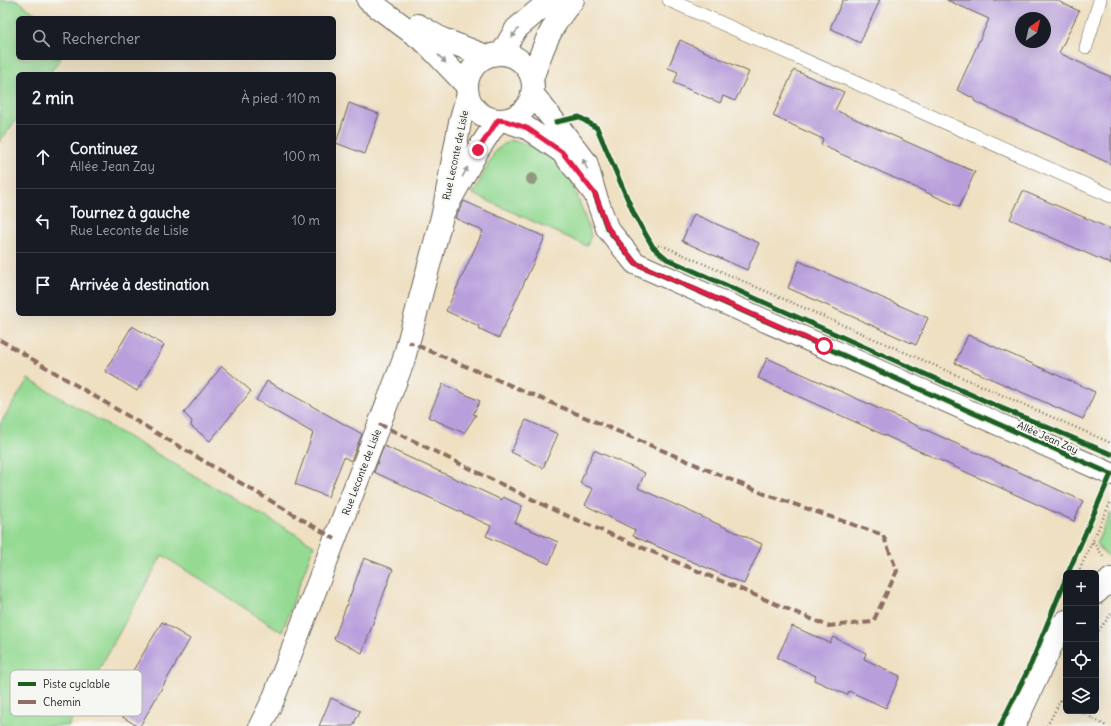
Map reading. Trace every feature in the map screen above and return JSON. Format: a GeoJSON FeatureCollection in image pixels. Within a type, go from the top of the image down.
{"type":"FeatureCollection","features":[{"type":"Feature","properties":{"kind":"street"},"geometry":{"type":"LineString","coordinates":[[369,0],[442,38],[494,54],[518,58],[529,70],[532,86],[531,101],[521,114],[502,120],[490,119],[476,111],[467,91],[426,43],[369,0]]}},
{"type":"Feature","properties":{"kind":"street"},"geometry":{"type":"LineString","coordinates":[[467,91],[466,80],[473,66],[494,54],[516,29],[531,6],[553,0]]}},
{"type":"Feature","properties":{"kind":"street"},"geometry":{"type":"LineString","coordinates":[[532,86],[550,32],[558,18],[573,0]]}},
{"type":"Feature","properties":{"kind":"street"},"geometry":{"type":"LineString","coordinates":[[531,6],[550,32]]}},
{"type":"Feature","properties":{"kind":"street","name":"Allée Jean Zay"},"geometry":{"type":"LineString","coordinates":[[532,86],[586,162],[595,194],[608,228],[635,263],[1111,474]]}},
{"type":"Feature","properties":{"kind":"street","name":"Rue Leconte de Lisle"},"geometry":{"type":"LineString","coordinates":[[260,726],[273,700],[403,362],[443,212],[467,91]]}},
{"type":"Feature","properties":{"kind":"street","name":"Rue Leconte de Lisle"},"geometry":{"type":"LineString","coordinates":[[443,212],[478,150],[502,120]]}},
{"type":"Feature","properties":{"kind":"street","name":"Allée Jean Zay"},"geometry":{"type":"LineString","coordinates":[[502,120],[527,128],[562,152],[595,194]]}},
{"type":"Feature","properties":{"kind":"street"},"geometry":{"type":"LineString","coordinates":[[1099,588],[1109,570]]}},
{"type":"Feature","properties":{"kind":"street"},"geometry":{"type":"LineString","coordinates":[[1014,726],[1060,627],[1063,624]]}},
{"type":"Feature","properties":{"kind":"lane"},"geometry":{"type":"LineString","coordinates":[[669,0],[1111,196]]}},
{"type":"Feature","properties":{"kind":"lane"},"geometry":{"type":"LineString","coordinates":[[1086,47],[1100,0]]}},
{"type":"Feature","properties":{"kind":"path"},"geometry":{"type":"LineString","coordinates":[[653,247],[661,244],[1111,443]]}},
{"type":"Feature","properties":{"kind":"path"},"geometry":{"type":"LineString","coordinates":[[653,247],[658,251]]}},
{"type":"Feature","properties":{"kind":"path"},"geometry":{"type":"LineString","coordinates":[[1079,570],[1111,501]]}},
{"type":"Feature","properties":{"kind":"path"},"geometry":{"type":"LineString","coordinates":[[1092,542],[1109,570]]}},
{"type":"Feature","properties":{"kind":"path"},"geometry":{"type":"LineString","coordinates":[[1099,630],[1111,614]]}},
{"type":"Feature","properties":{"kind":"path"},"geometry":{"type":"LineString","coordinates":[[1047,726],[1063,696]]}},
{"type":"Feature","properties":{"kind":"path"},"geometry":{"type":"LineString","coordinates":[[1085,714],[1106,726]]}},
{"type":"Feature","properties":{"kind":"green space"},"geometry":{"type":"Polygon","coordinates":[[[0,0],[17,0],[38,16],[16,16],[16,60],[60,60],[50,72],[16,72],[16,120],[0,142],[0,0]]]}},
{"type":"Feature","properties":{"kind":"green space"},"geometry":{"type":"Polygon","coordinates":[[[510,140],[535,147],[555,160],[572,181],[591,235],[587,246],[473,194],[495,151],[510,140]]]}},
{"type":"Feature","properties":{"kind":"green space"},"geometry":{"type":"Polygon","coordinates":[[[28,379],[314,545],[282,632],[162,555],[99,670],[10,670],[10,716],[73,716],[68,726],[0,726],[0,424],[28,379]]]}},
{"type":"Feature","properties":{"kind":"green space"},"geometry":{"type":"Polygon","coordinates":[[[1111,512],[1111,560],[1096,544],[1111,512]]]}},
{"type":"Feature","properties":{"kind":"building"},"geometry":{"type":"Polygon","coordinates":[[[843,0],[880,0],[860,43],[830,28],[843,0]]]}},
{"type":"Feature","properties":{"kind":"building"},"geometry":{"type":"Polygon","coordinates":[[[947,0],[1056,0],[1079,11],[1059,53],[1111,77],[1111,164],[974,101],[975,99],[957,90],[989,19],[947,0]]]}},
{"type":"Feature","properties":{"kind":"building"},"geometry":{"type":"Polygon","coordinates":[[[680,40],[749,72],[735,101],[723,96],[720,103],[674,83],[678,72],[668,68],[680,40]]]}},
{"type":"Feature","properties":{"kind":"building"},"geometry":{"type":"Polygon","coordinates":[[[794,70],[844,92],[835,110],[975,172],[959,207],[821,145],[823,139],[773,116],[794,70]]]}},
{"type":"Feature","properties":{"kind":"building"},"geometry":{"type":"Polygon","coordinates":[[[349,103],[379,114],[365,154],[336,143],[349,103]]]}},
{"type":"Feature","properties":{"kind":"building"},"geometry":{"type":"Polygon","coordinates":[[[1023,191],[1111,229],[1111,264],[1010,219],[1023,191]]]}},
{"type":"Feature","properties":{"kind":"building"},"geometry":{"type":"Polygon","coordinates":[[[464,201],[545,237],[499,338],[478,328],[479,326],[446,311],[483,231],[455,218],[464,201]]]}},
{"type":"Feature","properties":{"kind":"building"},"geometry":{"type":"Polygon","coordinates":[[[694,214],[759,243],[747,270],[682,241],[694,214]]]}},
{"type":"Feature","properties":{"kind":"building"},"geometry":{"type":"Polygon","coordinates":[[[799,261],[928,318],[916,345],[788,288],[799,261]]]}},
{"type":"Feature","properties":{"kind":"building"},"geometry":{"type":"Polygon","coordinates":[[[132,326],[164,345],[137,391],[105,371],[132,326]]]}},
{"type":"Feature","properties":{"kind":"building"},"geometry":{"type":"Polygon","coordinates":[[[968,335],[1095,392],[1083,419],[955,363],[968,335]]]}},
{"type":"Feature","properties":{"kind":"building"},"geometry":{"type":"Polygon","coordinates":[[[767,358],[1083,501],[1074,521],[758,378],[767,358]]]}},
{"type":"Feature","properties":{"kind":"building"},"geometry":{"type":"Polygon","coordinates":[[[222,366],[251,391],[210,441],[191,426],[192,421],[184,413],[222,366]]]}},
{"type":"Feature","properties":{"kind":"building"},"geometry":{"type":"Polygon","coordinates":[[[267,381],[362,434],[351,461],[344,457],[328,497],[295,484],[313,433],[256,400],[267,381]]]}},
{"type":"Feature","properties":{"kind":"building"},"geometry":{"type":"Polygon","coordinates":[[[443,384],[480,401],[473,414],[476,415],[464,433],[428,417],[443,384]]]}},
{"type":"Feature","properties":{"kind":"building"},"geometry":{"type":"Polygon","coordinates":[[[526,420],[558,434],[543,468],[511,452],[526,420]]]}},
{"type":"Feature","properties":{"kind":"building"},"geometry":{"type":"Polygon","coordinates":[[[384,446],[502,500],[503,497],[522,506],[515,523],[558,542],[549,564],[486,536],[491,526],[374,472],[384,446]]]}},
{"type":"Feature","properties":{"kind":"building"},"geometry":{"type":"Polygon","coordinates":[[[594,450],[645,473],[638,488],[762,544],[744,584],[633,536],[635,530],[585,505],[593,489],[580,483],[594,450]]]}},
{"type":"Feature","properties":{"kind":"building"},"geometry":{"type":"Polygon","coordinates":[[[364,558],[393,569],[362,653],[334,639],[364,558]]]}},
{"type":"Feature","properties":{"kind":"building"},"geometry":{"type":"Polygon","coordinates":[[[162,622],[190,639],[140,726],[137,726],[121,716],[142,716],[142,670],[133,670],[162,622]]]}},
{"type":"Feature","properties":{"kind":"building"},"geometry":{"type":"Polygon","coordinates":[[[792,626],[830,643],[833,637],[866,653],[864,659],[900,676],[886,708],[849,691],[847,695],[814,680],[816,676],[777,658],[792,626]]]}},
{"type":"Feature","properties":{"kind":"building"},"geometry":{"type":"Polygon","coordinates":[[[331,698],[360,711],[353,726],[319,726],[331,698]]]}},
{"type":"Feature","properties":{"kind":"marked path"},"geometry":{"type":"LineString","coordinates":[[0,340],[335,539]]}},
{"type":"Feature","properties":{"kind":"marked path"},"geometry":{"type":"LineString","coordinates":[[379,424],[558,512],[828,626],[873,622],[897,571],[883,535],[762,493],[409,342]]}},
{"type":"Feature","properties":{"kind":"cycle path"},"geometry":{"type":"LineString","coordinates":[[556,122],[579,117],[597,128],[634,214],[653,247],[667,259],[999,407],[1111,454]]}},
{"type":"Feature","properties":{"kind":"cycle path"},"geometry":{"type":"LineString","coordinates":[[595,194],[607,228],[635,263],[1111,474]]}},
{"type":"Feature","properties":{"kind":"cycle path"},"geometry":{"type":"LineString","coordinates":[[1069,570],[1111,474]]}},
{"type":"Feature","properties":{"kind":"cycle path"},"geometry":{"type":"LineString","coordinates":[[1000,726],[1031,664],[1063,585]]}},
{"type":"Feature","properties":{"kind":"route"},"geometry":{"type":"LineString","coordinates":[[478,150],[498,120],[527,128],[562,152],[595,194],[608,228],[635,263],[824,346]]}}]}
